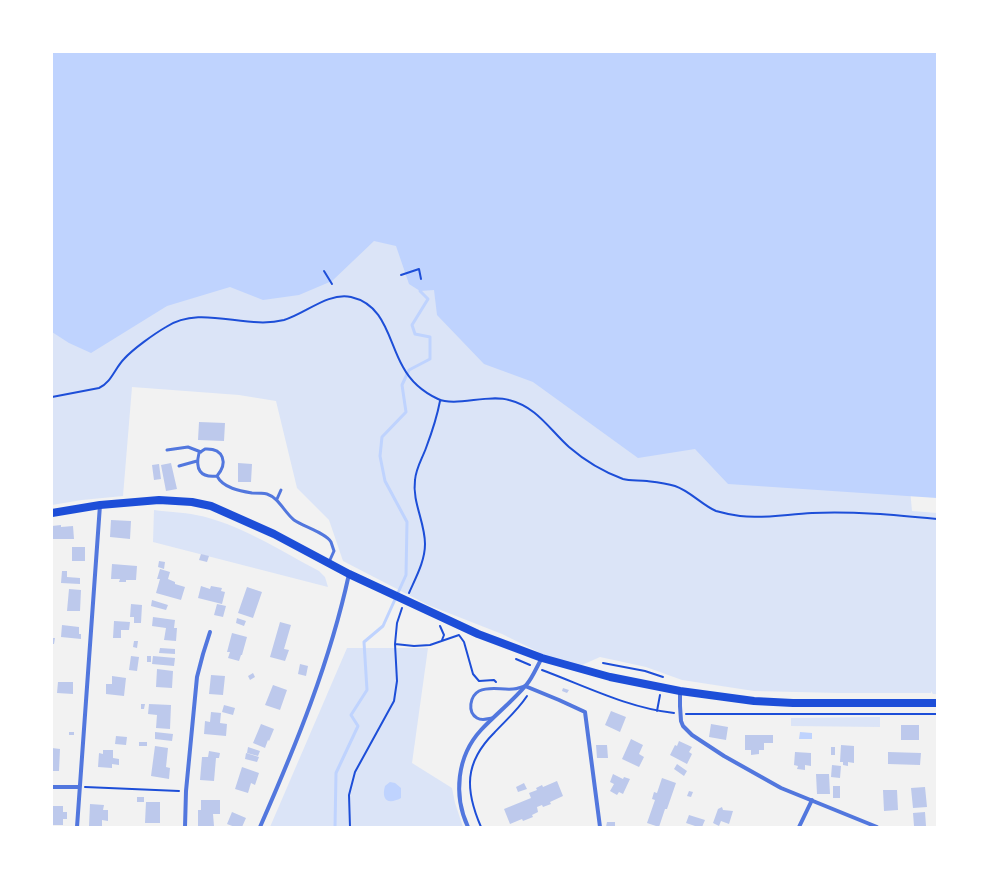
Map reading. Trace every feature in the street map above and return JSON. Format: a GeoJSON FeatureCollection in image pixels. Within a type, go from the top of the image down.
{"type":"FeatureCollection","features":[{"type":"Feature","properties":{"kind":"main road"},"geometry":{"type":"LineString","coordinates":[[52,513],[100,505],[159,500],[192,502],[211,506],[232,514],[274,534],[349,574],[478,634],[542,658],[610,677],[680,691],[754,701],[793,704],[937,703]]}},
{"type":"Feature","properties":{"kind":"street"},"geometry":{"type":"LineString","coordinates":[[77,827],[100,505]]}},
{"type":"Feature","properties":{"kind":"street"},"geometry":{"type":"LineString","coordinates":[[260,827],[283,776],[316,690],[333,640],[349,574]]}},
{"type":"Feature","properties":{"kind":"street"},"geometry":{"type":"LineString","coordinates":[[185,827],[186,791],[197,678],[210,632]]}},
{"type":"Feature","properties":{"kind":"street"},"geometry":{"type":"LineString","coordinates":[[468,827],[459,793],[459,776],[466,754],[480,730],[494,718],[525,686],[542,658]]}},
{"type":"Feature","properties":{"kind":"street"},"geometry":{"type":"LineString","coordinates":[[525,686],[585,712],[600,827]]}},
{"type":"Feature","properties":{"kind":"street"},"geometry":{"type":"LineString","coordinates":[[680,691],[681,721],[683,726],[692,735],[724,756],[781,788],[877,827]]}},
{"type":"Feature","properties":{"kind":"street"},"geometry":{"type":"LineString","coordinates":[[52,787],[79,787]]}},
{"type":"Feature","properties":{"kind":"street"},"geometry":{"type":"LineString","coordinates":[[799,827],[812,800]]}},
{"type":"Feature","properties":{"kind":"lane"},"geometry":{"type":"LineString","coordinates":[[167,450],[188,446],[201,452]]}},
{"type":"Feature","properties":{"kind":"lane"},"geometry":{"type":"LineString","coordinates":[[205,449],[212,449],[218,452],[222,457],[223,464],[221,471],[217,476],[208,477],[199,469],[197,461],[199,453],[201,452],[205,449]]}},
{"type":"Feature","properties":{"kind":"lane"},"geometry":{"type":"LineString","coordinates":[[179,466],[197,461]]}},
{"type":"Feature","properties":{"kind":"lane"},"geometry":{"type":"LineString","coordinates":[[217,476],[220,482],[231,488],[268,494],[277,499],[284,511],[294,520],[319,533],[330,541],[334,551],[328,563]]}},
{"type":"Feature","properties":{"kind":"lane"},"geometry":{"type":"LineString","coordinates":[[277,499],[281,490]]}},
{"type":"Feature","properties":{"kind":"lane"},"geometry":{"type":"LineString","coordinates":[[494,718],[483,720],[474,715],[471,710],[473,698],[476,692],[484,689],[512,689],[525,686]]}},
{"type":"Feature","properties":{"kind":"path"},"geometry":{"type":"LineString","coordinates":[[401,275],[419,269],[421,279]]}},
{"type":"Feature","properties":{"kind":"path"},"geometry":{"type":"LineString","coordinates":[[324,271],[332,284]]}},
{"type":"Feature","properties":{"kind":"path"},"geometry":{"type":"LineString","coordinates":[[52,396],[100,388],[105,385],[124,359],[167,326],[181,319],[194,316],[258,322],[283,320],[332,298],[348,296],[362,301],[376,310],[386,328],[402,366],[415,385],[440,401],[453,402],[484,398],[509,400],[530,409],[547,423],[568,446],[595,466],[624,479],[651,481],[676,487],[716,510],[741,516],[772,516],[814,513],[937,519]]}},
{"type":"Feature","properties":{"kind":"path"},"geometry":{"type":"LineString","coordinates":[[408,594],[422,562],[425,543],[415,495],[415,479],[418,465],[426,449],[440,401]]}},
{"type":"Feature","properties":{"kind":"path"},"geometry":{"type":"LineString","coordinates":[[350,827],[349,795],[356,772],[394,701],[398,682],[395,644],[397,623],[403,606]]}},
{"type":"Feature","properties":{"kind":"path"},"geometry":{"type":"LineString","coordinates":[[439,625],[444,634],[441,641]]}},
{"type":"Feature","properties":{"kind":"path"},"geometry":{"type":"LineString","coordinates":[[395,644],[414,646],[430,645],[459,635],[464,642],[473,674],[479,681],[494,680],[503,688]]}},
{"type":"Feature","properties":{"kind":"path"},"geometry":{"type":"LineString","coordinates":[[481,827],[470,795],[469,782],[473,764],[481,747],[519,708],[531,689]]}},
{"type":"Feature","properties":{"kind":"path"},"geometry":{"type":"LineString","coordinates":[[79,787],[186,791]]}},
{"type":"Feature","properties":{"kind":"shaded area"},"geometry":{"type":"Polygon","coordinates":[[[52,52],[937,52],[910,489],[912,511],[937,513],[937,694],[933,694],[931,691],[931,693],[838,693],[754,691],[682,680],[646,667],[600,657],[573,669],[502,634],[428,605],[343,561],[329,520],[297,488],[276,401],[239,395],[132,387],[123,496],[52,505],[52,52]]]}},
{"type":"Feature","properties":{"kind":"shaded area"},"geometry":{"type":"Polygon","coordinates":[[[154,510],[196,515],[227,524],[243,531],[319,571],[325,577],[328,587],[153,542],[154,510]]]}},
{"type":"Feature","properties":{"kind":"shaded area"},"geometry":{"type":"Polygon","coordinates":[[[347,648],[428,648],[412,763],[452,788],[463,827],[270,827],[347,648]]]}},
{"type":"Feature","properties":{"kind":"shaded area"},"geometry":{"type":"Polygon","coordinates":[[[880,717],[880,727],[791,726],[791,718],[880,717]]]}},
{"type":"Feature","properties":{"kind":"water"},"geometry":{"type":"Polygon","coordinates":[[[52,52],[937,52],[937,498],[728,484],[695,449],[638,458],[533,382],[484,364],[437,315],[434,290],[420,291],[409,284],[396,246],[374,241],[332,281],[299,295],[263,300],[230,287],[167,306],[91,353],[69,343],[52,332],[52,52]]]}},
{"type":"Feature","properties":{"kind":"water"},"geometry":{"type":"Polygon","coordinates":[[[800,732],[812,733],[812,739],[799,739],[800,732]]]}},
{"type":"Feature","properties":{"kind":"water"},"geometry":{"type":"Polygon","coordinates":[[[390,782],[395,783],[401,788],[401,798],[389,801],[385,798],[385,786],[390,782]]]}},
{"type":"Feature","properties":{"kind":"building"},"geometry":{"type":"Polygon","coordinates":[[[199,422],[225,423],[224,441],[198,440],[199,422]]]}},
{"type":"Feature","properties":{"kind":"building"},"geometry":{"type":"Polygon","coordinates":[[[171,463],[177,489],[166,491],[161,465],[171,463]]]}},
{"type":"Feature","properties":{"kind":"building"},"geometry":{"type":"Polygon","coordinates":[[[238,463],[252,464],[251,482],[238,482],[238,463]]]}},
{"type":"Feature","properties":{"kind":"building"},"geometry":{"type":"Polygon","coordinates":[[[159,464],[161,479],[154,480],[152,465],[159,464]]]}},
{"type":"Feature","properties":{"kind":"building"},"geometry":{"type":"Polygon","coordinates":[[[111,520],[131,521],[130,539],[110,537],[111,520]]]}},
{"type":"Feature","properties":{"kind":"building"},"geometry":{"type":"Polygon","coordinates":[[[61,525],[61,527],[73,526],[74,539],[52,539],[52,526],[61,525]]]}},
{"type":"Feature","properties":{"kind":"building"},"geometry":{"type":"Polygon","coordinates":[[[72,547],[85,547],[85,561],[72,561],[72,547]]]}},
{"type":"Feature","properties":{"kind":"building"},"geometry":{"type":"Polygon","coordinates":[[[201,554],[209,556],[207,562],[199,560],[201,554]]]}},
{"type":"Feature","properties":{"kind":"building"},"geometry":{"type":"Polygon","coordinates":[[[159,561],[165,562],[164,569],[158,567],[159,561]]]}},
{"type":"Feature","properties":{"kind":"building"},"geometry":{"type":"Polygon","coordinates":[[[112,564],[137,566],[136,580],[119,582],[120,579],[111,579],[112,564]]]}},
{"type":"Feature","properties":{"kind":"building"},"geometry":{"type":"Polygon","coordinates":[[[160,569],[170,572],[168,579],[175,582],[175,584],[185,587],[181,600],[156,593],[160,579],[157,579],[160,569]]]}},
{"type":"Feature","properties":{"kind":"building"},"geometry":{"type":"Polygon","coordinates":[[[62,571],[67,571],[67,577],[80,578],[80,584],[61,583],[62,571]]]}},
{"type":"Feature","properties":{"kind":"building"},"geometry":{"type":"Polygon","coordinates":[[[201,586],[210,589],[211,586],[222,588],[221,591],[225,592],[222,604],[198,598],[201,586]]]}},
{"type":"Feature","properties":{"kind":"building"},"geometry":{"type":"Polygon","coordinates":[[[247,587],[262,592],[253,618],[238,613],[247,587]]]}},
{"type":"Feature","properties":{"kind":"building"},"geometry":{"type":"Polygon","coordinates":[[[69,589],[81,590],[80,611],[67,611],[69,589]]]}},
{"type":"Feature","properties":{"kind":"building"},"geometry":{"type":"Polygon","coordinates":[[[152,600],[168,605],[166,610],[151,606],[152,600]]]}},
{"type":"Feature","properties":{"kind":"building"},"geometry":{"type":"Polygon","coordinates":[[[131,604],[142,605],[141,623],[134,623],[134,617],[130,617],[131,604]]]}},
{"type":"Feature","properties":{"kind":"building"},"geometry":{"type":"Polygon","coordinates":[[[217,604],[226,606],[223,617],[214,615],[217,604]]]}},
{"type":"Feature","properties":{"kind":"building"},"geometry":{"type":"Polygon","coordinates":[[[153,617],[175,620],[174,628],[177,628],[176,641],[164,640],[166,628],[152,626],[153,617]]]}},
{"type":"Feature","properties":{"kind":"building"},"geometry":{"type":"Polygon","coordinates":[[[237,618],[246,621],[244,626],[236,623],[237,618]]]}},
{"type":"Feature","properties":{"kind":"building"},"geometry":{"type":"Polygon","coordinates":[[[114,621],[130,622],[129,630],[121,630],[121,638],[113,638],[114,621]]]}},
{"type":"Feature","properties":{"kind":"building"},"geometry":{"type":"Polygon","coordinates":[[[280,622],[291,625],[284,649],[289,650],[285,661],[270,657],[280,622]]]}},
{"type":"Feature","properties":{"kind":"building"},"geometry":{"type":"Polygon","coordinates":[[[62,625],[79,627],[81,639],[61,637],[62,625]]]}},
{"type":"Feature","properties":{"kind":"building"},"geometry":{"type":"Polygon","coordinates":[[[232,633],[247,637],[239,661],[228,658],[230,652],[227,652],[232,633]]]}},
{"type":"Feature","properties":{"kind":"building"},"geometry":{"type":"Polygon","coordinates":[[[52,638],[55,638],[54,644],[52,644],[52,638]]]}},
{"type":"Feature","properties":{"kind":"building"},"geometry":{"type":"Polygon","coordinates":[[[134,641],[138,641],[137,648],[133,647],[134,641]]]}},
{"type":"Feature","properties":{"kind":"building"},"geometry":{"type":"Polygon","coordinates":[[[160,648],[175,649],[175,654],[159,653],[160,648]]]}},
{"type":"Feature","properties":{"kind":"building"},"geometry":{"type":"Polygon","coordinates":[[[131,656],[139,657],[137,671],[129,670],[131,656]]]}},
{"type":"Feature","properties":{"kind":"building"},"geometry":{"type":"Polygon","coordinates":[[[147,656],[151,656],[151,662],[147,662],[147,656]]]}},
{"type":"Feature","properties":{"kind":"building"},"geometry":{"type":"Polygon","coordinates":[[[153,656],[175,658],[174,666],[152,664],[153,656]]]}},
{"type":"Feature","properties":{"kind":"building"},"geometry":{"type":"Polygon","coordinates":[[[300,664],[308,666],[306,676],[298,674],[300,664]]]}},
{"type":"Feature","properties":{"kind":"building"},"geometry":{"type":"Polygon","coordinates":[[[157,669],[173,671],[172,688],[156,687],[157,669]]]}},
{"type":"Feature","properties":{"kind":"building"},"geometry":{"type":"Polygon","coordinates":[[[253,673],[255,677],[250,680],[248,676],[253,673]]]}},
{"type":"Feature","properties":{"kind":"building"},"geometry":{"type":"Polygon","coordinates":[[[211,675],[225,676],[223,695],[209,694],[211,675]]]}},
{"type":"Feature","properties":{"kind":"building"},"geometry":{"type":"Polygon","coordinates":[[[112,676],[126,678],[124,696],[106,694],[106,684],[112,684],[112,676]]]}},
{"type":"Feature","properties":{"kind":"building"},"geometry":{"type":"Polygon","coordinates":[[[58,682],[73,682],[73,694],[57,693],[58,682]]]}},
{"type":"Feature","properties":{"kind":"building"},"geometry":{"type":"Polygon","coordinates":[[[273,685],[287,690],[280,710],[265,705],[273,685]]]}},
{"type":"Feature","properties":{"kind":"building"},"geometry":{"type":"Polygon","coordinates":[[[563,688],[569,690],[567,693],[562,691],[563,688]]]}},
{"type":"Feature","properties":{"kind":"building"},"geometry":{"type":"Polygon","coordinates":[[[141,704],[145,704],[144,709],[141,709],[141,704]]]}},
{"type":"Feature","properties":{"kind":"building"},"geometry":{"type":"Polygon","coordinates":[[[149,704],[171,705],[170,729],[156,728],[157,715],[148,714],[149,704]]]}},
{"type":"Feature","properties":{"kind":"building"},"geometry":{"type":"Polygon","coordinates":[[[224,705],[235,708],[233,715],[222,712],[224,705]]]}},
{"type":"Feature","properties":{"kind":"building"},"geometry":{"type":"Polygon","coordinates":[[[611,711],[626,717],[620,732],[605,725],[611,711]]]}},
{"type":"Feature","properties":{"kind":"building"},"geometry":{"type":"Polygon","coordinates":[[[211,712],[221,713],[220,723],[227,724],[226,736],[204,734],[205,721],[210,722],[211,712]]]}},
{"type":"Feature","properties":{"kind":"building"},"geometry":{"type":"Polygon","coordinates":[[[261,724],[274,729],[265,748],[253,743],[261,724]]]}},
{"type":"Feature","properties":{"kind":"building"},"geometry":{"type":"Polygon","coordinates":[[[711,724],[728,727],[726,740],[709,737],[711,724]]]}},
{"type":"Feature","properties":{"kind":"building"},"geometry":{"type":"Polygon","coordinates":[[[901,725],[919,725],[919,740],[901,740],[901,725]]]}},
{"type":"Feature","properties":{"kind":"building"},"geometry":{"type":"Polygon","coordinates":[[[69,732],[74,732],[74,735],[69,735],[69,732]]]}},
{"type":"Feature","properties":{"kind":"building"},"geometry":{"type":"Polygon","coordinates":[[[155,732],[173,734],[172,741],[155,739],[155,732]]]}},
{"type":"Feature","properties":{"kind":"building"},"geometry":{"type":"Polygon","coordinates":[[[745,735],[773,735],[773,743],[764,743],[764,750],[759,750],[759,754],[751,755],[751,750],[745,750],[745,735]]]}},
{"type":"Feature","properties":{"kind":"building"},"geometry":{"type":"Polygon","coordinates":[[[116,736],[127,737],[126,745],[115,744],[116,736]]]}},
{"type":"Feature","properties":{"kind":"building"},"geometry":{"type":"Polygon","coordinates":[[[631,739],[643,745],[639,754],[644,757],[639,767],[622,759],[631,739]]]}},
{"type":"Feature","properties":{"kind":"building"},"geometry":{"type":"Polygon","coordinates":[[[679,741],[692,747],[689,752],[692,754],[687,764],[670,755],[675,745],[677,746],[679,741]]]}},
{"type":"Feature","properties":{"kind":"building"},"geometry":{"type":"Polygon","coordinates":[[[139,742],[147,742],[147,746],[139,746],[139,742]]]}},
{"type":"Feature","properties":{"kind":"building"},"geometry":{"type":"Polygon","coordinates":[[[596,745],[607,745],[608,758],[597,758],[596,745]]]}},
{"type":"Feature","properties":{"kind":"building"},"geometry":{"type":"Polygon","coordinates":[[[841,745],[854,746],[854,763],[848,762],[848,766],[843,765],[843,762],[840,762],[841,745]]]}},
{"type":"Feature","properties":{"kind":"building"},"geometry":{"type":"Polygon","coordinates":[[[155,746],[168,748],[166,767],[170,768],[169,779],[151,776],[155,746]]]}},
{"type":"Feature","properties":{"kind":"building"},"geometry":{"type":"Polygon","coordinates":[[[248,747],[260,751],[258,756],[247,753],[248,747]]]}},
{"type":"Feature","properties":{"kind":"building"},"geometry":{"type":"Polygon","coordinates":[[[831,747],[835,747],[835,755],[831,755],[831,747]]]}},
{"type":"Feature","properties":{"kind":"building"},"geometry":{"type":"Polygon","coordinates":[[[52,748],[60,749],[59,771],[52,771],[52,748]]]}},
{"type":"Feature","properties":{"kind":"building"},"geometry":{"type":"Polygon","coordinates":[[[103,750],[113,750],[113,758],[119,759],[119,765],[112,764],[112,768],[98,767],[99,753],[103,754],[103,750]]]}},
{"type":"Feature","properties":{"kind":"building"},"geometry":{"type":"Polygon","coordinates":[[[209,751],[220,753],[219,758],[216,758],[214,781],[200,780],[202,757],[208,757],[209,751]]]}},
{"type":"Feature","properties":{"kind":"building"},"geometry":{"type":"Polygon","coordinates":[[[795,752],[811,753],[811,766],[805,765],[805,770],[797,769],[798,766],[794,765],[795,752]]]}},
{"type":"Feature","properties":{"kind":"building"},"geometry":{"type":"Polygon","coordinates":[[[888,752],[921,753],[920,765],[888,764],[888,752]]]}},
{"type":"Feature","properties":{"kind":"building"},"geometry":{"type":"Polygon","coordinates":[[[246,753],[259,757],[257,762],[245,759],[246,753]]]}},
{"type":"Feature","properties":{"kind":"building"},"geometry":{"type":"Polygon","coordinates":[[[677,764],[687,771],[684,776],[674,769],[677,764]]]}},
{"type":"Feature","properties":{"kind":"building"},"geometry":{"type":"Polygon","coordinates":[[[832,765],[841,766],[840,778],[831,777],[832,765]]]}},
{"type":"Feature","properties":{"kind":"building"},"geometry":{"type":"Polygon","coordinates":[[[242,767],[259,773],[255,785],[251,783],[248,793],[235,789],[242,767]]]}},
{"type":"Feature","properties":{"kind":"building"},"geometry":{"type":"Polygon","coordinates":[[[613,774],[623,779],[624,777],[630,779],[623,794],[619,792],[617,795],[610,791],[614,784],[610,782],[613,774]]]}},
{"type":"Feature","properties":{"kind":"building"},"geometry":{"type":"Polygon","coordinates":[[[816,774],[829,774],[830,794],[817,794],[816,774]]]}},
{"type":"Feature","properties":{"kind":"building"},"geometry":{"type":"Polygon","coordinates":[[[662,778],[676,783],[659,827],[647,823],[655,800],[652,799],[654,792],[657,793],[662,778]]]}},
{"type":"Feature","properties":{"kind":"building"},"geometry":{"type":"Polygon","coordinates":[[[557,781],[563,796],[550,802],[551,804],[543,807],[542,805],[537,807],[538,812],[532,815],[533,817],[523,821],[522,819],[510,824],[504,809],[531,798],[529,793],[537,790],[536,788],[542,785],[543,787],[557,781]]]}},
{"type":"Feature","properties":{"kind":"building"},"geometry":{"type":"Polygon","coordinates":[[[524,783],[527,789],[518,792],[516,787],[524,783]]]}},
{"type":"Feature","properties":{"kind":"building"},"geometry":{"type":"Polygon","coordinates":[[[833,786],[840,786],[840,798],[833,798],[833,786]]]}},
{"type":"Feature","properties":{"kind":"building"},"geometry":{"type":"Polygon","coordinates":[[[925,787],[927,807],[913,808],[911,788],[925,787]]]}},
{"type":"Feature","properties":{"kind":"building"},"geometry":{"type":"Polygon","coordinates":[[[883,790],[897,790],[898,810],[884,811],[883,790]]]}},
{"type":"Feature","properties":{"kind":"building"},"geometry":{"type":"Polygon","coordinates":[[[689,791],[693,792],[691,797],[687,796],[689,791]]]}},
{"type":"Feature","properties":{"kind":"building"},"geometry":{"type":"Polygon","coordinates":[[[137,797],[144,797],[144,802],[137,802],[137,797]]]}},
{"type":"Feature","properties":{"kind":"building"},"geometry":{"type":"Polygon","coordinates":[[[201,800],[220,800],[220,814],[213,814],[214,826],[198,826],[198,810],[201,810],[201,800]]]}},
{"type":"Feature","properties":{"kind":"building"},"geometry":{"type":"Polygon","coordinates":[[[146,802],[160,802],[160,823],[145,823],[146,802]]]}},
{"type":"Feature","properties":{"kind":"building"},"geometry":{"type":"Polygon","coordinates":[[[90,804],[104,805],[103,810],[108,810],[108,821],[102,820],[102,826],[89,826],[90,804]]]}},
{"type":"Feature","properties":{"kind":"building"},"geometry":{"type":"Polygon","coordinates":[[[52,806],[63,806],[63,812],[67,812],[67,819],[63,819],[63,825],[52,825],[52,806]]]}},
{"type":"Feature","properties":{"kind":"building"},"geometry":{"type":"Polygon","coordinates":[[[722,807],[723,810],[733,811],[729,824],[721,821],[719,826],[713,823],[718,809],[722,807]]]}},
{"type":"Feature","properties":{"kind":"building"},"geometry":{"type":"Polygon","coordinates":[[[232,812],[246,818],[242,827],[235,827],[227,824],[232,812]]]}},
{"type":"Feature","properties":{"kind":"building"},"geometry":{"type":"Polygon","coordinates":[[[925,812],[926,826],[914,826],[913,813],[925,812]]]}},
{"type":"Feature","properties":{"kind":"building"},"geometry":{"type":"Polygon","coordinates":[[[689,815],[705,820],[702,827],[686,823],[689,815]]]}},
{"type":"Feature","properties":{"kind":"building"},"geometry":{"type":"Polygon","coordinates":[[[607,822],[615,822],[615,827],[606,827],[607,822]]]}},
{"type":"Feature","properties":{"kind":"waterway"},"geometry":{"type":"LineString","coordinates":[[335,827],[336,773],[358,726],[351,715],[367,690],[364,642],[383,626],[406,575],[407,522],[385,481],[380,456],[382,437],[406,412],[402,385],[409,370],[430,359],[430,337],[415,334],[412,325],[428,299],[420,291]]}}]}
